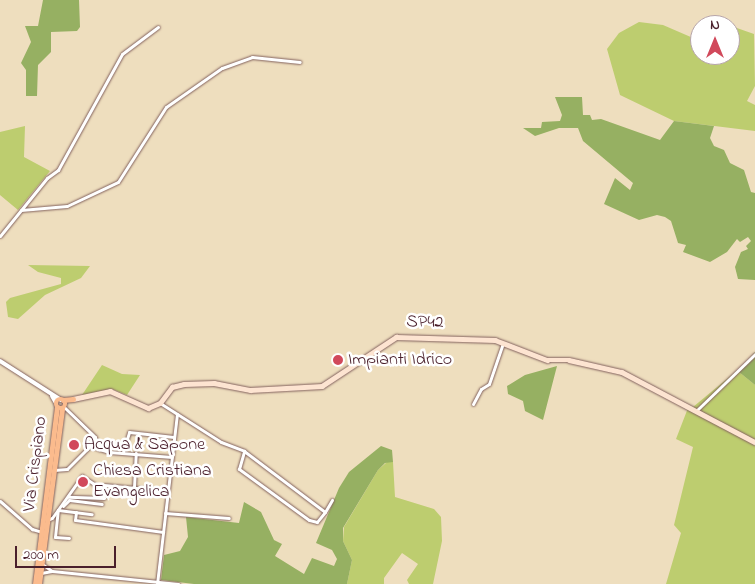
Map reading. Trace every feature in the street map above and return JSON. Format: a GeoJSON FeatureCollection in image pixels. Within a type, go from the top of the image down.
{"type":"FeatureCollection","features":[{"type":"Feature","properties":{"kind":"main road","name":"SP42"},"geometry":{"type":"LineString","coordinates":[[160,403],[172,387],[184,384],[214,383],[250,390],[322,386],[348,371],[387,340],[403,335],[504,341],[542,358],[569,360],[622,372],[755,442]]}},
{"type":"Feature","properties":{"kind":"main road"},"geometry":{"type":"LineString","coordinates":[[61,404],[110,391],[141,406],[153,407],[160,403]]}},
{"type":"Feature","properties":{"kind":"main road","name":"Via Crispiano"},"geometry":{"type":"LineString","coordinates":[[37,584],[41,573],[61,404]]}},
{"type":"Feature","properties":{"kind":"main road","name":"Via Crispiano"},"geometry":{"type":"LineString","coordinates":[[37,584],[42,532],[61,404]]}},
{"type":"Feature","properties":{"kind":"street"},"geometry":{"type":"LineString","coordinates":[[0,236],[58,170],[122,54],[158,27]]}},
{"type":"Feature","properties":{"kind":"street"},"geometry":{"type":"LineString","coordinates":[[21,210],[67,206],[118,182],[166,107],[222,68],[252,57],[300,62]]}},
{"type":"Feature","properties":{"kind":"street"},"geometry":{"type":"LineString","coordinates":[[473,404],[481,389],[489,384],[504,341]]}},
{"type":"Feature","properties":{"kind":"street"},"geometry":{"type":"LineString","coordinates":[[695,411],[755,354]]}},
{"type":"Feature","properties":{"kind":"street"},"geometry":{"type":"LineString","coordinates":[[0,361],[51,394],[94,437],[100,449]]}},
{"type":"Feature","properties":{"kind":"street"},"geometry":{"type":"LineString","coordinates":[[160,403],[221,442],[244,452],[325,512]]}},
{"type":"Feature","properties":{"kind":"street"},"geometry":{"type":"LineString","coordinates":[[157,583],[177,414]]}},
{"type":"Feature","properties":{"kind":"street"},"geometry":{"type":"LineString","coordinates":[[123,452],[129,432],[174,437]]}},
{"type":"Feature","properties":{"kind":"street","name":"Via Crispiano"},"geometry":{"type":"LineString","coordinates":[[53,470],[67,469],[90,446],[94,437]]}},
{"type":"Feature","properties":{"kind":"street"},"geometry":{"type":"LineString","coordinates":[[90,446],[100,449],[172,457]]}},
{"type":"Feature","properties":{"kind":"street"},"geometry":{"type":"LineString","coordinates":[[244,452],[240,469],[309,520],[318,522],[332,500]]}},
{"type":"Feature","properties":{"kind":"street"},"geometry":{"type":"LineString","coordinates":[[134,487],[136,453]]}},
{"type":"Feature","properties":{"kind":"street","name":"Via Crispiano"},"geometry":{"type":"LineString","coordinates":[[58,510],[82,476],[102,492],[104,498],[99,500],[68,497]]}},
{"type":"Feature","properties":{"kind":"street"},"geometry":{"type":"LineString","coordinates":[[104,484],[168,491]]}},
{"type":"Feature","properties":{"kind":"street","name":"Via Crispiano"},"geometry":{"type":"LineString","coordinates":[[47,520],[69,500],[102,504]]}},
{"type":"Feature","properties":{"kind":"street"},"geometry":{"type":"LineString","coordinates":[[0,501],[32,529],[42,532]]}},
{"type":"Feature","properties":{"kind":"street"},"geometry":{"type":"LineString","coordinates":[[69,538],[55,537],[58,510],[92,514]]}},
{"type":"Feature","properties":{"kind":"street"},"geometry":{"type":"LineString","coordinates":[[76,512],[75,520],[163,532]]}},
{"type":"Feature","properties":{"kind":"street"},"geometry":{"type":"LineString","coordinates":[[165,513],[229,518]]}},
{"type":"Feature","properties":{"kind":"street"},"geometry":{"type":"LineString","coordinates":[[42,564],[52,571]]}},
{"type":"Feature","properties":{"kind":"street"},"geometry":{"type":"LineString","coordinates":[[41,573],[52,571],[178,584]]}},
{"type":"Feature","properties":{"kind":"green space"},"geometry":{"type":"Polygon","coordinates":[[[43,0],[79,0],[80,27],[77,31],[51,32],[51,52],[38,65],[37,96],[26,96],[26,70],[21,63],[31,42],[25,26],[38,26],[43,0]]]}},
{"type":"Feature","properties":{"kind":"green space"},"geometry":{"type":"Polygon","coordinates":[[[639,22],[663,25],[690,37],[690,65],[740,65],[740,29],[754,34],[755,86],[747,101],[755,105],[755,131],[674,121],[620,95],[607,49],[619,33],[639,22]]]}},
{"type":"Feature","properties":{"kind":"green space"},"geometry":{"type":"Polygon","coordinates":[[[555,97],[582,97],[583,115],[590,115],[592,120],[601,119],[660,140],[674,121],[714,126],[710,138],[714,146],[724,150],[730,163],[744,170],[751,192],[755,193],[755,280],[738,279],[735,267],[741,252],[748,249],[746,246],[751,241],[748,237],[740,242],[737,239],[727,252],[710,262],[683,252],[686,245],[678,243],[671,221],[665,217],[657,215],[639,220],[604,204],[615,178],[630,190],[633,183],[583,141],[578,128],[559,128],[535,136],[523,128],[541,128],[542,122],[560,121],[562,115],[555,97]]]}},
{"type":"Feature","properties":{"kind":"green space"},"geometry":{"type":"Polygon","coordinates":[[[25,126],[24,157],[50,171],[18,210],[0,195],[0,132],[25,126]]]}},
{"type":"Feature","properties":{"kind":"green space"},"geometry":{"type":"Polygon","coordinates":[[[28,265],[90,266],[81,278],[45,295],[18,319],[8,317],[6,302],[10,298],[61,284],[61,278],[38,272],[28,265]]]}},
{"type":"Feature","properties":{"kind":"green space"},"geometry":{"type":"Polygon","coordinates":[[[755,352],[755,385],[739,372],[755,352]]]}},
{"type":"Feature","properties":{"kind":"green space"},"geometry":{"type":"Polygon","coordinates":[[[102,365],[122,374],[140,375],[127,395],[112,389],[82,395],[102,365]]]}},
{"type":"Feature","properties":{"kind":"green space"},"geometry":{"type":"Polygon","coordinates":[[[557,366],[543,420],[525,411],[523,401],[508,394],[507,386],[525,375],[557,366]]]}},
{"type":"Feature","properties":{"kind":"green space"},"geometry":{"type":"Polygon","coordinates":[[[740,368],[739,372],[755,385],[755,441],[693,407],[740,368]]]}},
{"type":"Feature","properties":{"kind":"green space"},"geometry":{"type":"Polygon","coordinates":[[[688,408],[755,444],[755,584],[666,584],[681,533],[674,525],[693,447],[676,439],[688,408]]]}},
{"type":"Feature","properties":{"kind":"green space"},"geometry":{"type":"Polygon","coordinates":[[[381,446],[392,450],[393,462],[385,463],[378,470],[343,528],[343,541],[352,560],[347,584],[194,584],[161,580],[164,555],[180,551],[188,537],[186,517],[239,523],[244,502],[261,512],[274,540],[282,544],[275,556],[304,574],[312,558],[334,566],[337,559],[332,550],[316,543],[339,488],[349,472],[381,446]]]}},
{"type":"Feature","properties":{"kind":"green space"},"geometry":{"type":"Polygon","coordinates":[[[387,462],[393,462],[395,497],[434,509],[441,517],[442,541],[433,584],[409,584],[407,580],[418,564],[402,553],[384,578],[384,584],[347,584],[352,560],[343,541],[344,527],[378,470],[387,462]]]}},
{"type":"Feature","properties":{"kind":"place","name":"Impianti Idrico"},"geometry":{"type":"Point","coordinates":[338,360]}},
{"type":"Feature","properties":{"kind":"place","name":"Acqua & Sapone"},"geometry":{"type":"Point","coordinates":[74,445]}},
{"type":"Feature","properties":{"kind":"place","name":"Chiesa Cristiana Evangelica"},"geometry":{"type":"Point","coordinates":[83,482]}}]}
